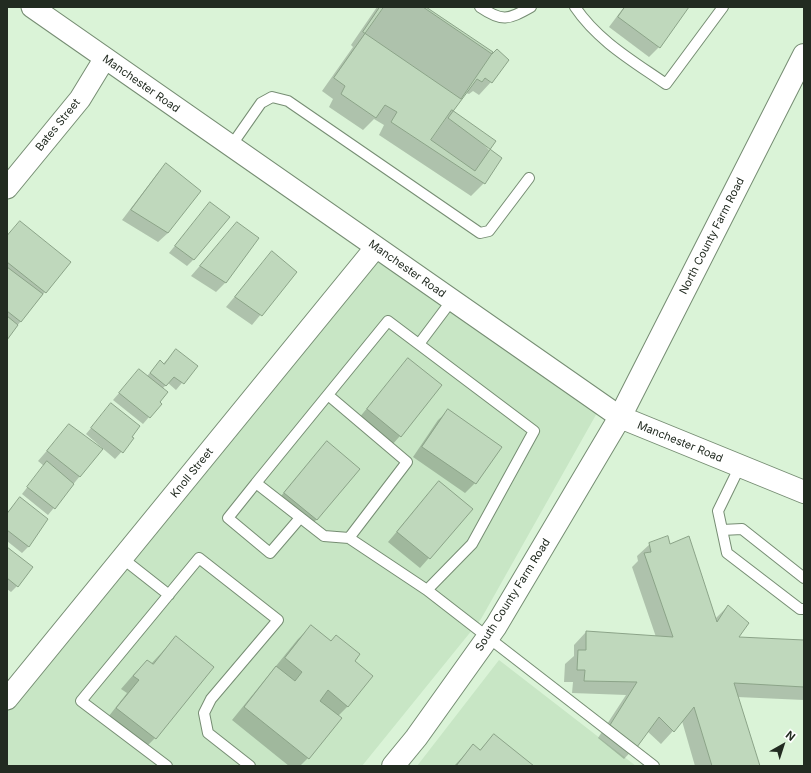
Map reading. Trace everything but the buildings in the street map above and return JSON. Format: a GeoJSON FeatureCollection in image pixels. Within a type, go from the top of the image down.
{"type":"FeatureCollection","features":[{"type":"Feature","properties":{"kind":"main road","name":"North County Farm Road"},"geometry":{"type":"LineString","coordinates":[[620,417],[804,55]]}},
{"type":"Feature","properties":{"kind":"main road","name":"Manchester Road"},"geometry":{"type":"LineString","coordinates":[[620,417],[804,492]]}},
{"type":"Feature","properties":{"kind":"main road","name":"South County Farm Road"},"geometry":{"type":"LineString","coordinates":[[393,766],[416,738],[489,636],[620,417]]}},
{"type":"Feature","properties":{"kind":"street","name":"Manchester Road"},"geometry":{"type":"LineString","coordinates":[[32,7],[620,417]]}},
{"type":"Feature","properties":{"kind":"street","name":"Bates Street"},"geometry":{"type":"LineString","coordinates":[[7,188],[80,99],[105,58]]}},
{"type":"Feature","properties":{"kind":"street","name":"Knoll Street"},"geometry":{"type":"LineString","coordinates":[[7,699],[376,247]]}},
{"type":"Feature","properties":{"kind":"lane"},"geometry":{"type":"LineString","coordinates":[[480,7],[496,18],[511,17],[531,7]]}},
{"type":"Feature","properties":{"kind":"lane"},"geometry":{"type":"LineString","coordinates":[[575,7],[585,22],[608,44],[666,84],[723,7]]}},
{"type":"Feature","properties":{"kind":"lane"},"geometry":{"type":"LineString","coordinates":[[232,146],[261,103],[272,97],[288,101],[480,233],[489,231],[529,178]]}},
{"type":"Feature","properties":{"kind":"lane"},"geometry":{"type":"LineString","coordinates":[[418,344],[452,300]]}},
{"type":"Feature","properties":{"kind":"lane"},"geometry":{"type":"LineString","coordinates":[[300,518],[270,554],[228,518],[388,321],[534,431],[472,544],[427,590]]}},
{"type":"Feature","properties":{"kind":"lane"},"geometry":{"type":"LineString","coordinates":[[328,395],[407,462],[349,538]]}},
{"type":"Feature","properties":{"kind":"lane"},"geometry":{"type":"LineString","coordinates":[[740,466],[718,511],[727,552],[800,609],[804,609]]}},
{"type":"Feature","properties":{"kind":"lane"},"geometry":{"type":"LineString","coordinates":[[256,483],[324,536],[349,538],[427,590],[489,636],[654,766]]}},
{"type":"Feature","properties":{"kind":"lane"},"geometry":{"type":"LineString","coordinates":[[722,530],[742,529],[804,578]]}},
{"type":"Feature","properties":{"kind":"lane"},"geometry":{"type":"LineString","coordinates":[[122,558],[169,595]]}},
{"type":"Feature","properties":{"kind":"lane"},"geometry":{"type":"LineString","coordinates":[[167,766],[81,701],[199,558],[278,620],[211,699],[204,713],[208,733],[250,766]]}},
{"type":"Feature","properties":{"kind":"shaded area"},"geometry":{"type":"Polygon","coordinates":[[[378,258],[597,413],[481,619],[362,766],[7,766],[7,711],[378,258]]]}},
{"type":"Feature","properties":{"kind":"shaded area"},"geometry":{"type":"Polygon","coordinates":[[[499,660],[636,766],[417,766],[499,660]]]}}]}
